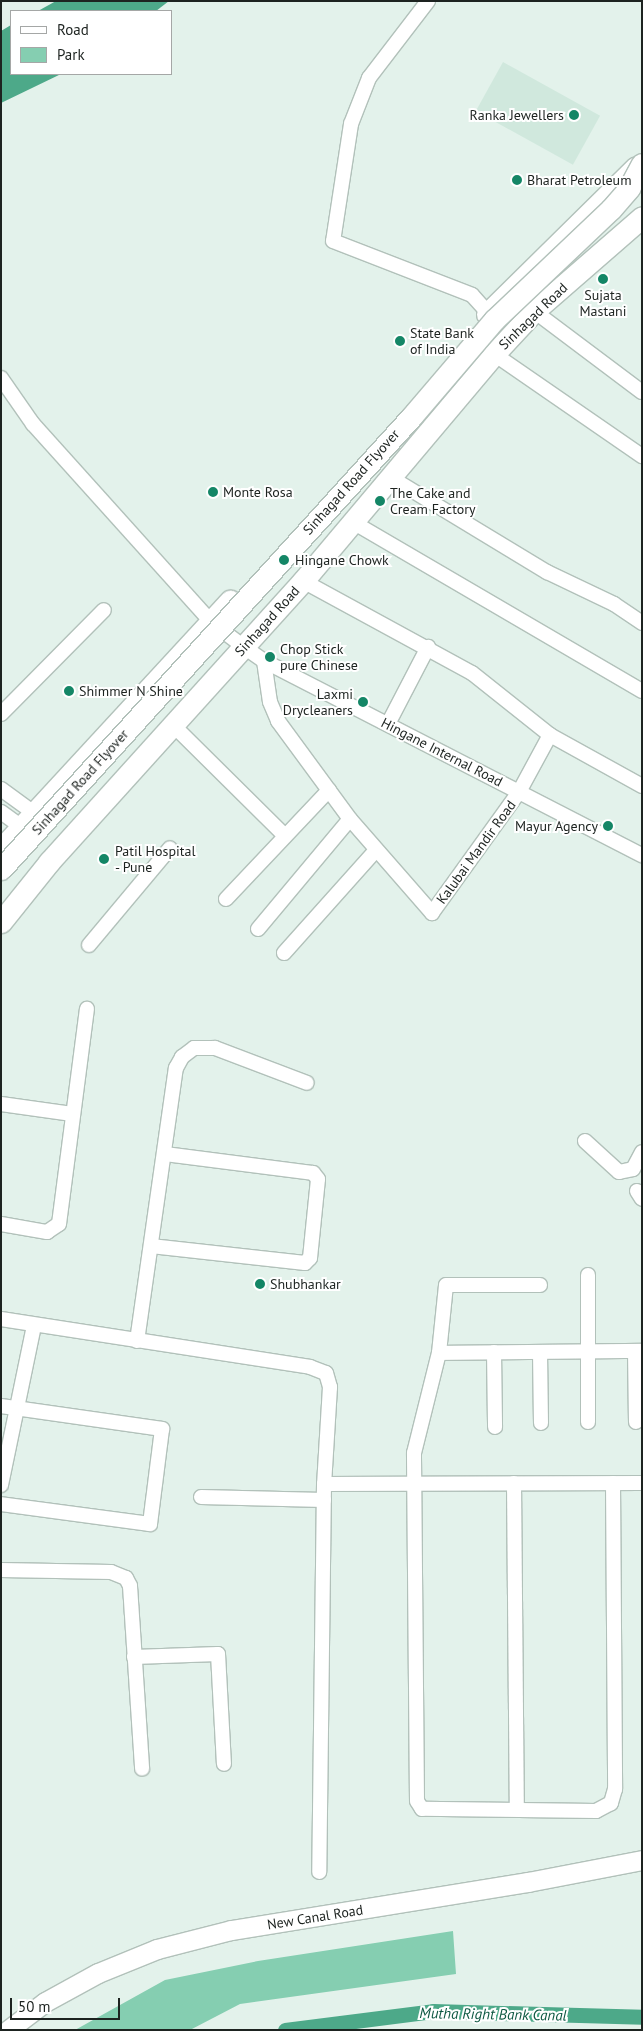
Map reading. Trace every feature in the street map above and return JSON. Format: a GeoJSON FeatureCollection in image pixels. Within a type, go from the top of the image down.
{"type":"FeatureCollection","features":[{"type":"Feature","properties":{"kind":"main road"},"geometry":{"type":"LineString","coordinates":[[1,849],[398,420],[488,313],[642,162]]}},
{"type":"Feature","properties":{"kind":"main road","name":"Sinhagad Road Flyover"},"geometry":{"type":"LineString","coordinates":[[1,869],[412,416],[494,320],[611,209],[629,188],[642,162]]}},
{"type":"Feature","properties":{"kind":"main road","name":"Sinhagad Road Flyover"},"geometry":{"type":"LineString","coordinates":[[1,884],[93,778],[282,577],[524,304],[594,242],[642,193]]}},
{"type":"Feature","properties":{"kind":"main road","name":"Sinhagad Road"},"geometry":{"type":"LineString","coordinates":[[1,922],[49,862],[174,726],[303,581],[351,521],[494,354],[534,311],[642,217]]}},
{"type":"Feature","properties":{"kind":"street"},"geometry":{"type":"LineString","coordinates":[[428,1],[369,78],[351,124],[333,241],[472,295],[488,313]]}},
{"type":"Feature","properties":{"kind":"street"},"geometry":{"type":"LineString","coordinates":[[534,311],[642,392]]}},
{"type":"Feature","properties":{"kind":"street"},"geometry":{"type":"LineString","coordinates":[[494,354],[642,456]]}},
{"type":"Feature","properties":{"kind":"street","name":"Hingane Internal Road"},"geometry":{"type":"LineString","coordinates":[[1,378],[34,424],[211,622],[264,662],[642,855]]}},
{"type":"Feature","properties":{"kind":"street"},"geometry":{"type":"LineString","coordinates":[[390,477],[547,572],[614,604],[642,623]]}},
{"type":"Feature","properties":{"kind":"street"},"geometry":{"type":"LineString","coordinates":[[351,521],[642,691]]}},
{"type":"Feature","properties":{"kind":"street"},"geometry":{"type":"LineString","coordinates":[[303,581],[472,673],[550,735],[642,786]]}},
{"type":"Feature","properties":{"kind":"street"},"geometry":{"type":"LineString","coordinates":[[1,714],[104,610]]}},
{"type":"Feature","properties":{"kind":"street"},"geometry":{"type":"LineString","coordinates":[[388,724],[428,648]]}},
{"type":"Feature","properties":{"kind":"street"},"geometry":{"type":"LineString","coordinates":[[264,662],[270,702],[278,721],[350,819],[376,850],[284,953]]}},
{"type":"Feature","properties":{"kind":"street"},"geometry":{"type":"LineString","coordinates":[[174,726],[285,836]]}},
{"type":"Feature","properties":{"kind":"street","name":"Kalubai Mandir Road"},"geometry":{"type":"LineString","coordinates":[[376,850],[432,913],[519,792],[550,735]]}},
{"type":"Feature","properties":{"kind":"street"},"geometry":{"type":"LineString","coordinates":[[1,789],[28,820]]}},
{"type":"Feature","properties":{"kind":"street"},"geometry":{"type":"LineString","coordinates":[[226,899],[329,790]]}},
{"type":"Feature","properties":{"kind":"street"},"geometry":{"type":"LineString","coordinates":[[1,812],[28,820]]}},
{"type":"Feature","properties":{"kind":"street"},"geometry":{"type":"LineString","coordinates":[[258,929],[350,819]]}},
{"type":"Feature","properties":{"kind":"street"},"geometry":{"type":"LineString","coordinates":[[89,944],[170,848]]}},
{"type":"Feature","properties":{"kind":"street"},"geometry":{"type":"LineString","coordinates":[[1,1224],[47,1232],[59,1224],[87,1009]]}},
{"type":"Feature","properties":{"kind":"street"},"geometry":{"type":"LineString","coordinates":[[137,1342],[176,1068],[182,1057],[194,1048],[215,1048],[307,1083]]}},
{"type":"Feature","properties":{"kind":"street"},"geometry":{"type":"LineString","coordinates":[[1,1104],[72,1114]]}},
{"type":"Feature","properties":{"kind":"street"},"geometry":{"type":"LineString","coordinates":[[585,1141],[619,1172],[633,1169],[642,1152]]}},
{"type":"Feature","properties":{"kind":"street"},"geometry":{"type":"LineString","coordinates":[[151,1246],[305,1263],[310,1258],[318,1179],[313,1173],[164,1154]]}},
{"type":"Feature","properties":{"kind":"street"},"geometry":{"type":"LineString","coordinates":[[588,1275],[588,1422]]}},
{"type":"Feature","properties":{"kind":"street"},"geometry":{"type":"LineString","coordinates":[[540,1285],[446,1285],[439,1352],[414,1453],[417,1801],[422,1809],[596,1810],[611,1803],[615,1789],[613,1483]]}},
{"type":"Feature","properties":{"kind":"street"},"geometry":{"type":"LineString","coordinates":[[1,1319],[34,1326],[310,1367],[326,1373],[330,1387],[324,1484],[319,1872]]}},
{"type":"Feature","properties":{"kind":"street"},"geometry":{"type":"LineString","coordinates":[[1,1485],[8,1407],[34,1326]]}},
{"type":"Feature","properties":{"kind":"street"},"geometry":{"type":"LineString","coordinates":[[439,1352],[638,1351],[636,1422]]}},
{"type":"Feature","properties":{"kind":"street"},"geometry":{"type":"LineString","coordinates":[[494,1352],[495,1427]]}},
{"type":"Feature","properties":{"kind":"street"},"geometry":{"type":"LineString","coordinates":[[540,1352],[541,1423]]}},
{"type":"Feature","properties":{"kind":"street"},"geometry":{"type":"LineString","coordinates":[[1,1504],[150,1524],[162,1429],[8,1407]]}},
{"type":"Feature","properties":{"kind":"street"},"geometry":{"type":"LineString","coordinates":[[514,1483],[517,1809]]}},
{"type":"Feature","properties":{"kind":"street"},"geometry":{"type":"LineString","coordinates":[[324,1484],[642,1483]]}},
{"type":"Feature","properties":{"kind":"street"},"geometry":{"type":"LineString","coordinates":[[201,1497],[324,1500]]}},
{"type":"Feature","properties":{"kind":"street"},"geometry":{"type":"LineString","coordinates":[[1,1570],[111,1572],[126,1578],[130,1586],[142,1769]]}},
{"type":"Feature","properties":{"kind":"street"},"geometry":{"type":"LineString","coordinates":[[134,1658],[218,1654],[224,1764]]}},
{"type":"Feature","properties":{"kind":"street","name":"New Canal Road"},"geometry":{"type":"LineString","coordinates":[[8,2030],[45,2002],[98,1973],[157,1948],[231,1930],[528,1882],[642,1860]]}},
{"type":"Feature","properties":{"kind":"shaded area"},"geometry":{"type":"Polygon","coordinates":[[[56,1],[169,1],[157,10],[40,10],[56,1]]]}},
{"type":"Feature","properties":{"kind":"shaded area"},"geometry":{"type":"Polygon","coordinates":[[[10,26],[10,75],[59,75],[1,103],[1,31],[10,26]]]}},
{"type":"Feature","properties":{"kind":"shaded area"},"geometry":{"type":"Polygon","coordinates":[[[503,62],[600,116],[573,165],[476,111],[503,62]]]}},
{"type":"Feature","properties":{"kind":"green space"},"geometry":{"type":"Polygon","coordinates":[[[453,1931],[456,1974],[240,2004],[190,2030],[75,2030],[165,1980],[258,1961],[453,1931]]]}},
{"type":"Feature","properties":{"kind":"waterway","name":"Mutha Right Bank Canal"},"geometry":{"type":"LineString","coordinates":[[285,2030],[433,2011],[642,2017]]}},
{"type":"Feature","properties":{"kind":"place","name":"Ranka Jewellers"},"geometry":{"type":"Point","coordinates":[574,115]}},
{"type":"Feature","properties":{"kind":"place","name":"Bharat Petroleum"},"geometry":{"type":"Point","coordinates":[517,180]}},
{"type":"Feature","properties":{"kind":"place","name":"Sujata Mastani"},"geometry":{"type":"Point","coordinates":[603,279]}},
{"type":"Feature","properties":{"kind":"place","name":"State Bank of India"},"geometry":{"type":"Point","coordinates":[400,341]}},
{"type":"Feature","properties":{"kind":"place","name":"Monte Rosa"},"geometry":{"type":"Point","coordinates":[213,492]}},
{"type":"Feature","properties":{"kind":"place","name":"The Cake and Cream Factory"},"geometry":{"type":"Point","coordinates":[380,501]}},
{"type":"Feature","properties":{"kind":"place","name":"Hingane Chowk"},"geometry":{"type":"Point","coordinates":[284,560]}},
{"type":"Feature","properties":{"kind":"place","name":"Chop Stick pure Chinese"},"geometry":{"type":"Point","coordinates":[270,657]}},
{"type":"Feature","properties":{"kind":"place","name":"Shimmer N Shine"},"geometry":{"type":"Point","coordinates":[69,691]}},
{"type":"Feature","properties":{"kind":"place","name":"Laxmi Drycleaners"},"geometry":{"type":"Point","coordinates":[363,702]}},
{"type":"Feature","properties":{"kind":"place","name":"Mayur Agency"},"geometry":{"type":"Point","coordinates":[608,826]}},
{"type":"Feature","properties":{"kind":"place","name":"Patil Hospital - Pune"},"geometry":{"type":"Point","coordinates":[104,859]}},
{"type":"Feature","properties":{"kind":"place","name":"Shubhankar"},"geometry":{"type":"Point","coordinates":[260,1284]}}]}
